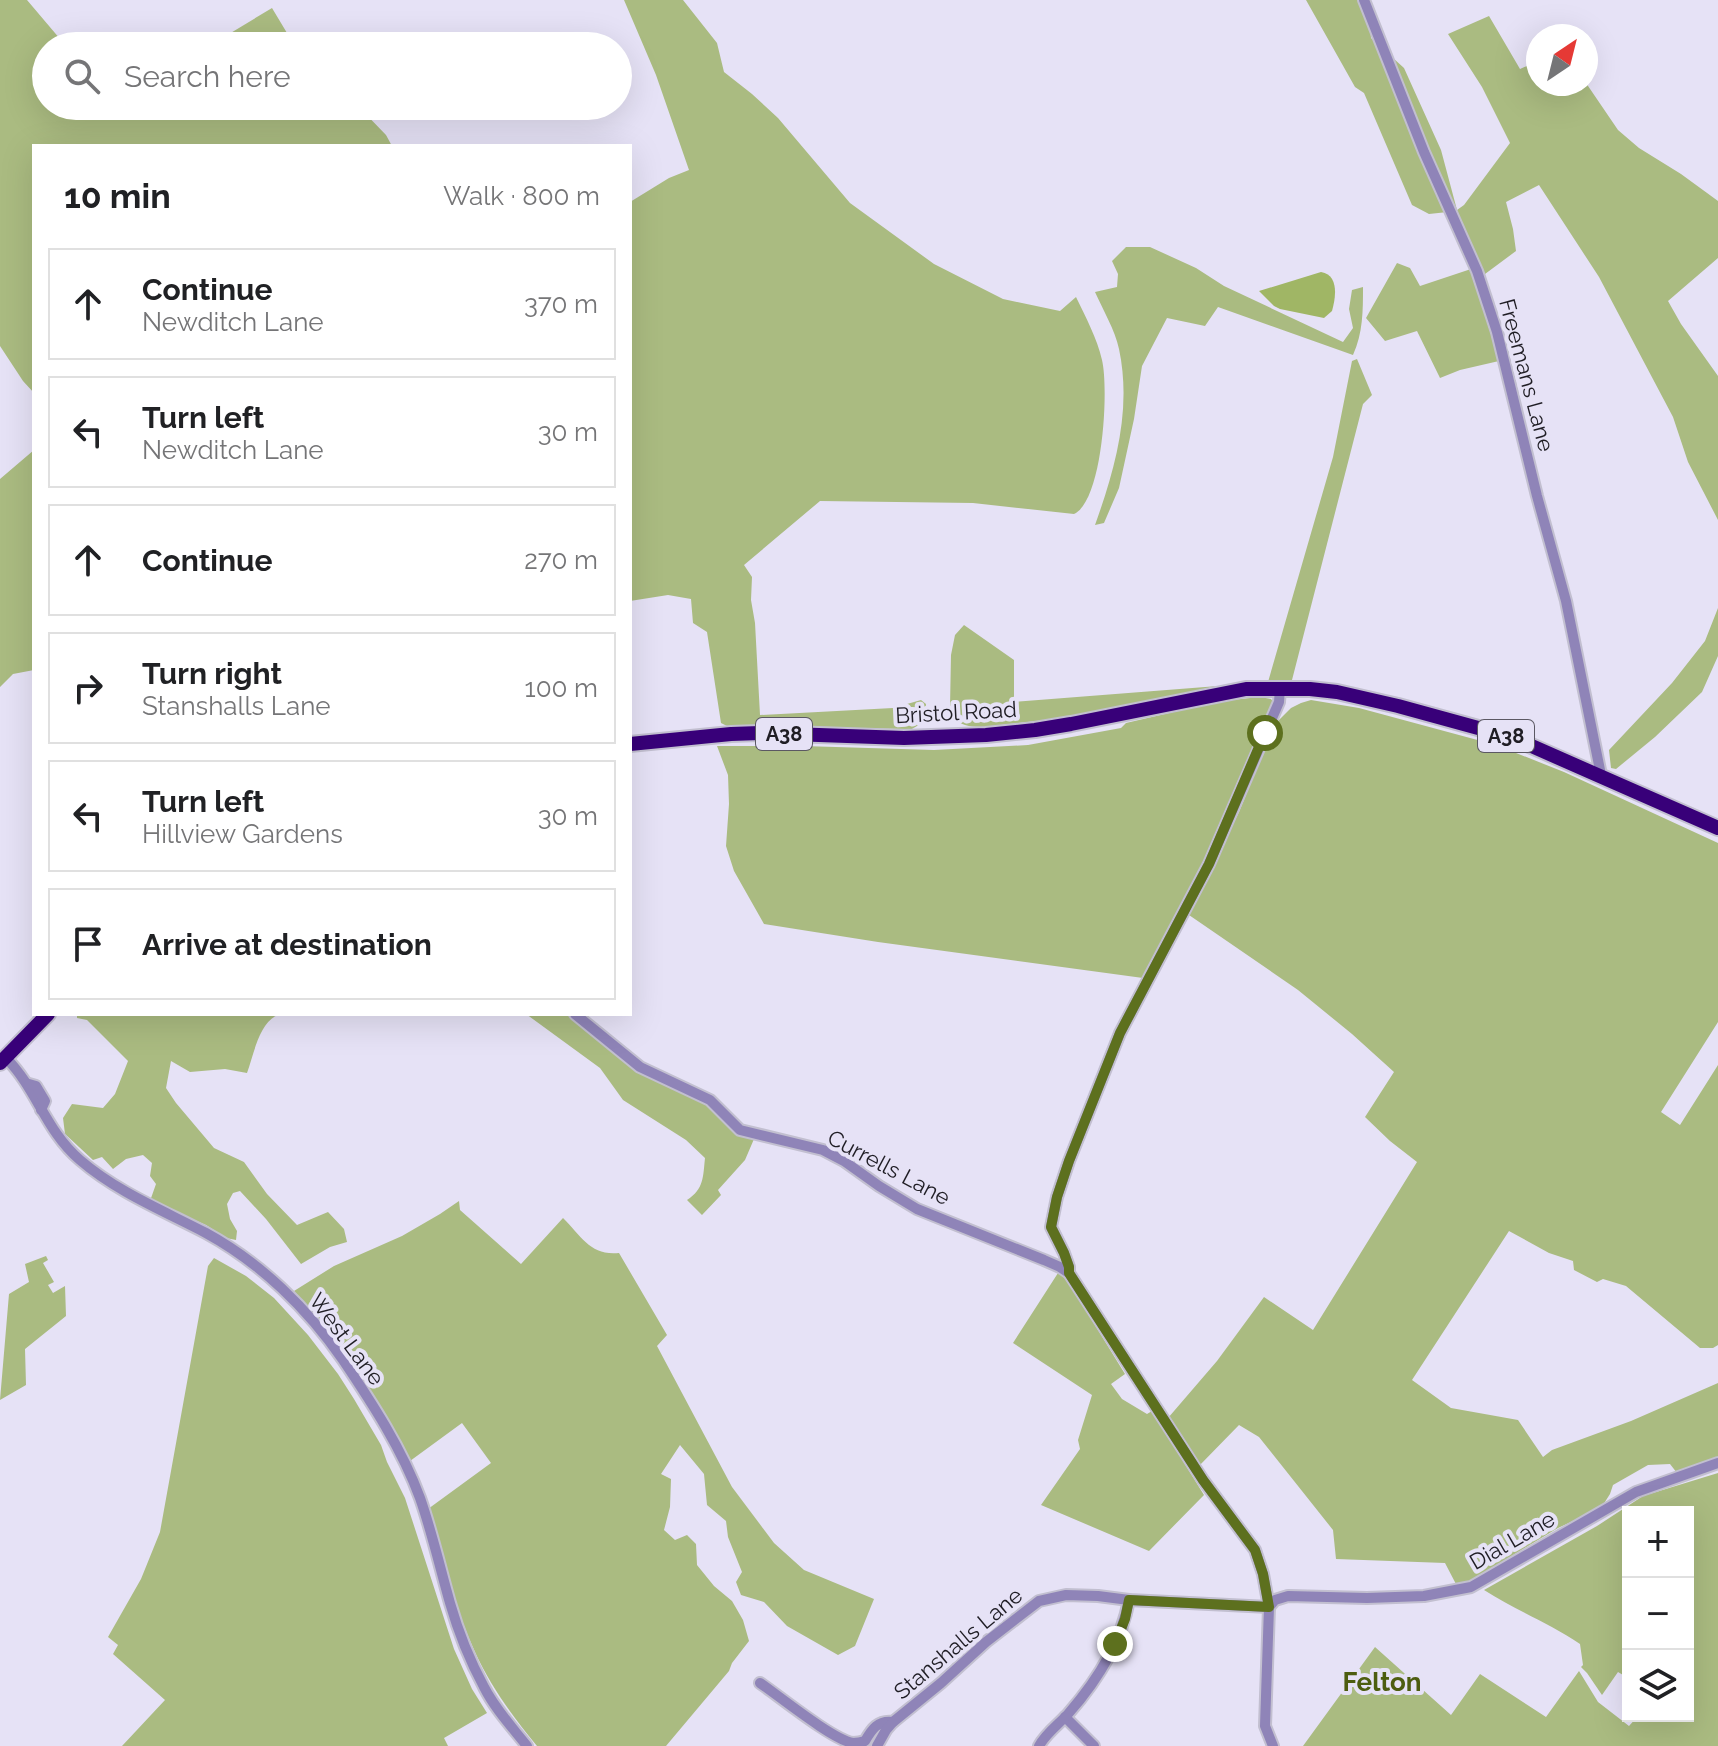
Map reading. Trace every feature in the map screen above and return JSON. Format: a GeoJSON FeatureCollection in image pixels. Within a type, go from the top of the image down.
{"type":"FeatureCollection","features":[{"type":"Feature","properties":{"kind":"highway","name":"A38"},"geometry":{"type":"LineString","coordinates":[[1280,688],[1337,692],[1511,737],[1718,828]]}},
{"type":"Feature","properties":{"kind":"highway","name":"Bristol Road"},"geometry":{"type":"LineString","coordinates":[[632,744],[760,733],[904,738],[998,734],[1071,724],[1225,692],[1280,688]]}},
{"type":"Feature","properties":{"kind":"highway"},"geometry":{"type":"LineString","coordinates":[[3,1060],[46,1016]]}},
{"type":"Feature","properties":{"kind":"street","name":"Freemans Lane"},"geometry":{"type":"LineString","coordinates":[[1364,0],[1424,152],[1477,271],[1497,332],[1566,601],[1601,775]]}},
{"type":"Feature","properties":{"kind":"street"},"geometry":{"type":"LineString","coordinates":[[1273,1746],[1265,1726],[1269,1607],[1255,1550],[1203,1480],[1069,1273],[1064,1253],[1051,1227],[1069,1161],[1120,1033],[1209,864],[1279,702],[1280,688]]}},
{"type":"Feature","properties":{"kind":"street","name":"Currells Lane"},"geometry":{"type":"LineString","coordinates":[[577,1016],[640,1067],[710,1100],[740,1130],[823,1150],[917,1209],[1069,1273]]}},
{"type":"Feature","properties":{"kind":"street","name":"West Lane"},"geometry":{"type":"LineString","coordinates":[[3,1060],[17,1069],[60,1140],[79,1159],[131,1195],[208,1235],[253,1263],[297,1304],[328,1340],[383,1424],[406,1468],[420,1498],[451,1607],[473,1665],[485,1690],[527,1746]]}},
{"type":"Feature","properties":{"kind":"street","name":"Dial Lane"},"geometry":{"type":"LineString","coordinates":[[1269,1607],[1275,1600],[1288,1596],[1424,1596],[1471,1587],[1636,1492],[1718,1463]]}},
{"type":"Feature","properties":{"kind":"street","name":"Stanshalls Lane"},"geometry":{"type":"LineString","coordinates":[[877,1746],[893,1722],[1039,1601],[1066,1595],[1269,1607]]}},
{"type":"Feature","properties":{"kind":"street"},"geometry":{"type":"LineString","coordinates":[[1039,1746],[1105,1665],[1125,1619],[1129,1600]]}},
{"type":"Feature","properties":{"kind":"street"},"geometry":{"type":"LineString","coordinates":[[760,1683],[849,1742],[865,1741],[875,1726],[886,1721],[893,1722]]}},
{"type":"Feature","properties":{"kind":"street"},"geometry":{"type":"LineString","coordinates":[[1065,1717],[1094,1746]]}},
{"type":"Feature","properties":{"kind":"shaded area"},"geometry":{"type":"Polygon","coordinates":[[[0,0],[27,0],[54,32],[32,32],[32,120],[372,120],[391,144],[32,144],[32,391],[0,346],[0,0]]]}},
{"type":"Feature","properties":{"kind":"shaded area"},"geometry":{"type":"Polygon","coordinates":[[[624,0],[683,0],[717,43],[724,72],[778,118],[850,203],[934,264],[1003,299],[1060,311],[1076,297],[1094,336],[1104,374],[1102,443],[1092,489],[1084,505],[1074,514],[973,503],[820,501],[744,565],[752,577],[760,715],[893,708],[921,700],[926,704],[924,716],[912,729],[729,727],[721,723],[707,632],[693,623],[691,599],[668,595],[632,601],[632,201],[669,178],[689,170],[656,75],[624,0]]]}},
{"type":"Feature","properties":{"kind":"shaded area"},"geometry":{"type":"Polygon","coordinates":[[[1306,0],[1369,0],[1371,38],[1404,68],[1441,150],[1457,210],[1510,143],[1482,87],[1448,34],[1489,16],[1520,69],[1526,66],[1526,96],[1595,96],[1618,130],[1639,148],[1718,201],[1718,258],[1668,301],[1718,376],[1718,520],[1688,462],[1673,417],[1599,277],[1539,185],[1506,202],[1516,251],[1485,274],[1457,211],[1429,214],[1412,205],[1364,93],[1355,87],[1306,0]]]}},
{"type":"Feature","properties":{"kind":"shaded area"},"geometry":{"type":"Polygon","coordinates":[[[272,8],[286,32],[232,32],[272,8]]]}},
{"type":"Feature","properties":{"kind":"shaded area"},"geometry":{"type":"Polygon","coordinates":[[[1126,247],[1150,247],[1343,342],[1353,328],[1349,309],[1352,290],[1363,287],[1362,322],[1353,355],[1218,307],[1205,326],[1167,318],[1142,366],[1119,488],[1104,523],[1095,525],[1115,461],[1124,394],[1117,342],[1095,292],[1117,287],[1118,274],[1112,261],[1126,247]]]}},
{"type":"Feature","properties":{"kind":"shaded area"},"geometry":{"type":"Polygon","coordinates":[[[1397,263],[1410,268],[1420,286],[1471,269],[1499,361],[1440,378],[1417,331],[1385,341],[1366,318],[1397,263]]]}},
{"type":"Feature","properties":{"kind":"shaded area"},"geometry":{"type":"Polygon","coordinates":[[[1321,272],[1331,277],[1335,287],[1332,311],[1324,318],[1280,309],[1259,291],[1321,272]]]}},
{"type":"Feature","properties":{"kind":"shaded area"},"geometry":{"type":"Polygon","coordinates":[[[1357,359],[1372,395],[1363,404],[1292,680],[1268,682],[1333,457],[1352,361],[1357,359]]]}},
{"type":"Feature","properties":{"kind":"shaded area"},"geometry":{"type":"Polygon","coordinates":[[[32,452],[32,670],[13,674],[0,687],[0,479],[32,452]]]}},
{"type":"Feature","properties":{"kind":"shaded area"},"geometry":{"type":"Polygon","coordinates":[[[1718,608],[1718,656],[1702,692],[1655,737],[1616,769],[1611,768],[1609,750],[1672,683],[1705,641],[1718,608]]]}},
{"type":"Feature","properties":{"kind":"shaded area"},"geometry":{"type":"Polygon","coordinates":[[[964,625],[1014,660],[1014,702],[1218,686],[1061,718],[987,727],[965,725],[955,718],[950,707],[951,655],[955,635],[964,625]]]}},
{"type":"Feature","properties":{"kind":"shaded area"},"geometry":{"type":"Polygon","coordinates":[[[1260,697],[1273,702],[1221,829],[1143,978],[764,924],[734,871],[726,846],[728,775],[717,746],[934,750],[1028,745],[1121,728],[1126,723],[1221,701],[1260,697]]]}},
{"type":"Feature","properties":{"kind":"shaded area"},"geometry":{"type":"Polygon","coordinates":[[[1311,700],[1359,708],[1496,745],[1564,772],[1718,843],[1718,1022],[1661,1112],[1680,1125],[1718,1065],[1718,1345],[1700,1348],[1626,1286],[1603,1279],[1597,1282],[1574,1270],[1573,1261],[1549,1253],[1509,1231],[1412,1380],[1451,1408],[1518,1420],[1543,1457],[1552,1450],[1631,1421],[1718,1383],[1718,1459],[1677,1473],[1670,1464],[1648,1465],[1613,1485],[1601,1508],[1558,1528],[1457,1586],[1445,1563],[1336,1559],[1333,1530],[1259,1437],[1239,1425],[1199,1466],[1168,1418],[1217,1361],[1264,1297],[1313,1330],[1417,1162],[1365,1117],[1394,1072],[1298,990],[1189,915],[1239,812],[1275,724],[1291,708],[1311,700]]]}},
{"type":"Feature","properties":{"kind":"shaded area"},"geometry":{"type":"Polygon","coordinates":[[[276,1016],[262,1031],[247,1073],[225,1069],[190,1072],[171,1061],[166,1088],[214,1148],[244,1162],[267,1194],[297,1225],[328,1212],[344,1229],[347,1242],[330,1247],[301,1264],[240,1191],[233,1193],[227,1204],[237,1231],[236,1240],[150,1201],[156,1184],[150,1176],[152,1163],[143,1155],[126,1159],[113,1169],[102,1157],[93,1160],[65,1134],[63,1118],[72,1104],[103,1108],[115,1094],[128,1061],[87,1020],[77,1018],[276,1016]]]}},
{"type":"Feature","properties":{"kind":"shaded area"},"geometry":{"type":"Polygon","coordinates":[[[529,1016],[571,1016],[626,1059],[707,1103],[741,1134],[754,1139],[745,1160],[718,1190],[721,1195],[702,1215],[687,1200],[700,1187],[705,1158],[686,1140],[623,1100],[600,1068],[529,1016]]]}},
{"type":"Feature","properties":{"kind":"shaded area"},"geometry":{"type":"Polygon","coordinates":[[[459,1201],[460,1210],[521,1264],[563,1218],[594,1248],[619,1253],[667,1335],[657,1346],[732,1487],[774,1543],[804,1570],[874,1599],[855,1646],[838,1655],[787,1626],[764,1602],[741,1595],[736,1582],[742,1572],[728,1537],[726,1521],[707,1505],[704,1474],[680,1445],[661,1474],[671,1479],[670,1507],[664,1530],[675,1540],[687,1535],[696,1544],[697,1565],[714,1586],[732,1601],[743,1620],[749,1641],[729,1671],[666,1746],[537,1746],[503,1701],[475,1652],[455,1599],[428,1509],[491,1463],[462,1423],[410,1461],[342,1346],[294,1291],[334,1266],[402,1236],[459,1201]]]}},
{"type":"Feature","properties":{"kind":"shaded area"},"geometry":{"type":"Polygon","coordinates":[[[46,1256],[48,1260],[43,1263],[54,1282],[48,1285],[53,1293],[65,1286],[66,1316],[25,1349],[26,1385],[0,1400],[9,1294],[29,1282],[25,1264],[46,1256]]]}},
{"type":"Feature","properties":{"kind":"shaded area"},"geometry":{"type":"Polygon","coordinates":[[[214,1258],[246,1276],[274,1298],[308,1335],[338,1374],[381,1445],[405,1498],[454,1649],[487,1713],[444,1738],[448,1746],[122,1746],[165,1700],[113,1654],[118,1645],[108,1637],[141,1579],[160,1532],[208,1266],[214,1258]]]}},
{"type":"Feature","properties":{"kind":"shaded area"},"geometry":{"type":"Polygon","coordinates":[[[1058,1273],[1066,1278],[1125,1374],[1111,1384],[1122,1399],[1147,1414],[1152,1411],[1204,1495],[1149,1551],[1041,1505],[1080,1449],[1078,1440],[1092,1395],[1013,1343],[1058,1273]]]}},
{"type":"Feature","properties":{"kind":"shaded area"},"geometry":{"type":"Polygon","coordinates":[[[1718,1473],[1718,1746],[1303,1746],[1375,1647],[1451,1715],[1480,1674],[1546,1717],[1579,1671],[1598,1702],[1629,1726],[1633,1722],[1694,1722],[1694,1506],[1628,1506],[1643,1496],[1718,1473]]]}},
{"type":"Feature","properties":{"kind":"shaded area"},"geometry":{"type":"Polygon","coordinates":[[[1622,1510],[1622,1674],[1618,1672],[1602,1695],[1581,1667],[1580,1644],[1484,1590],[1622,1510]]]}},
{"type":"Feature","properties":{"kind":"district","name":"Felton"},"geometry":{"type":"Point","coordinates":[1382,1682]}},
{"type":"Feature","properties":{"kind":"route"},"geometry":{"type":"LineString","coordinates":[[1115,1644],[1129,1600],[1269,1607],[1255,1550],[1203,1480],[1069,1273],[1064,1253],[1051,1227],[1069,1161],[1120,1033],[1209,864],[1265,733]]}}]}
